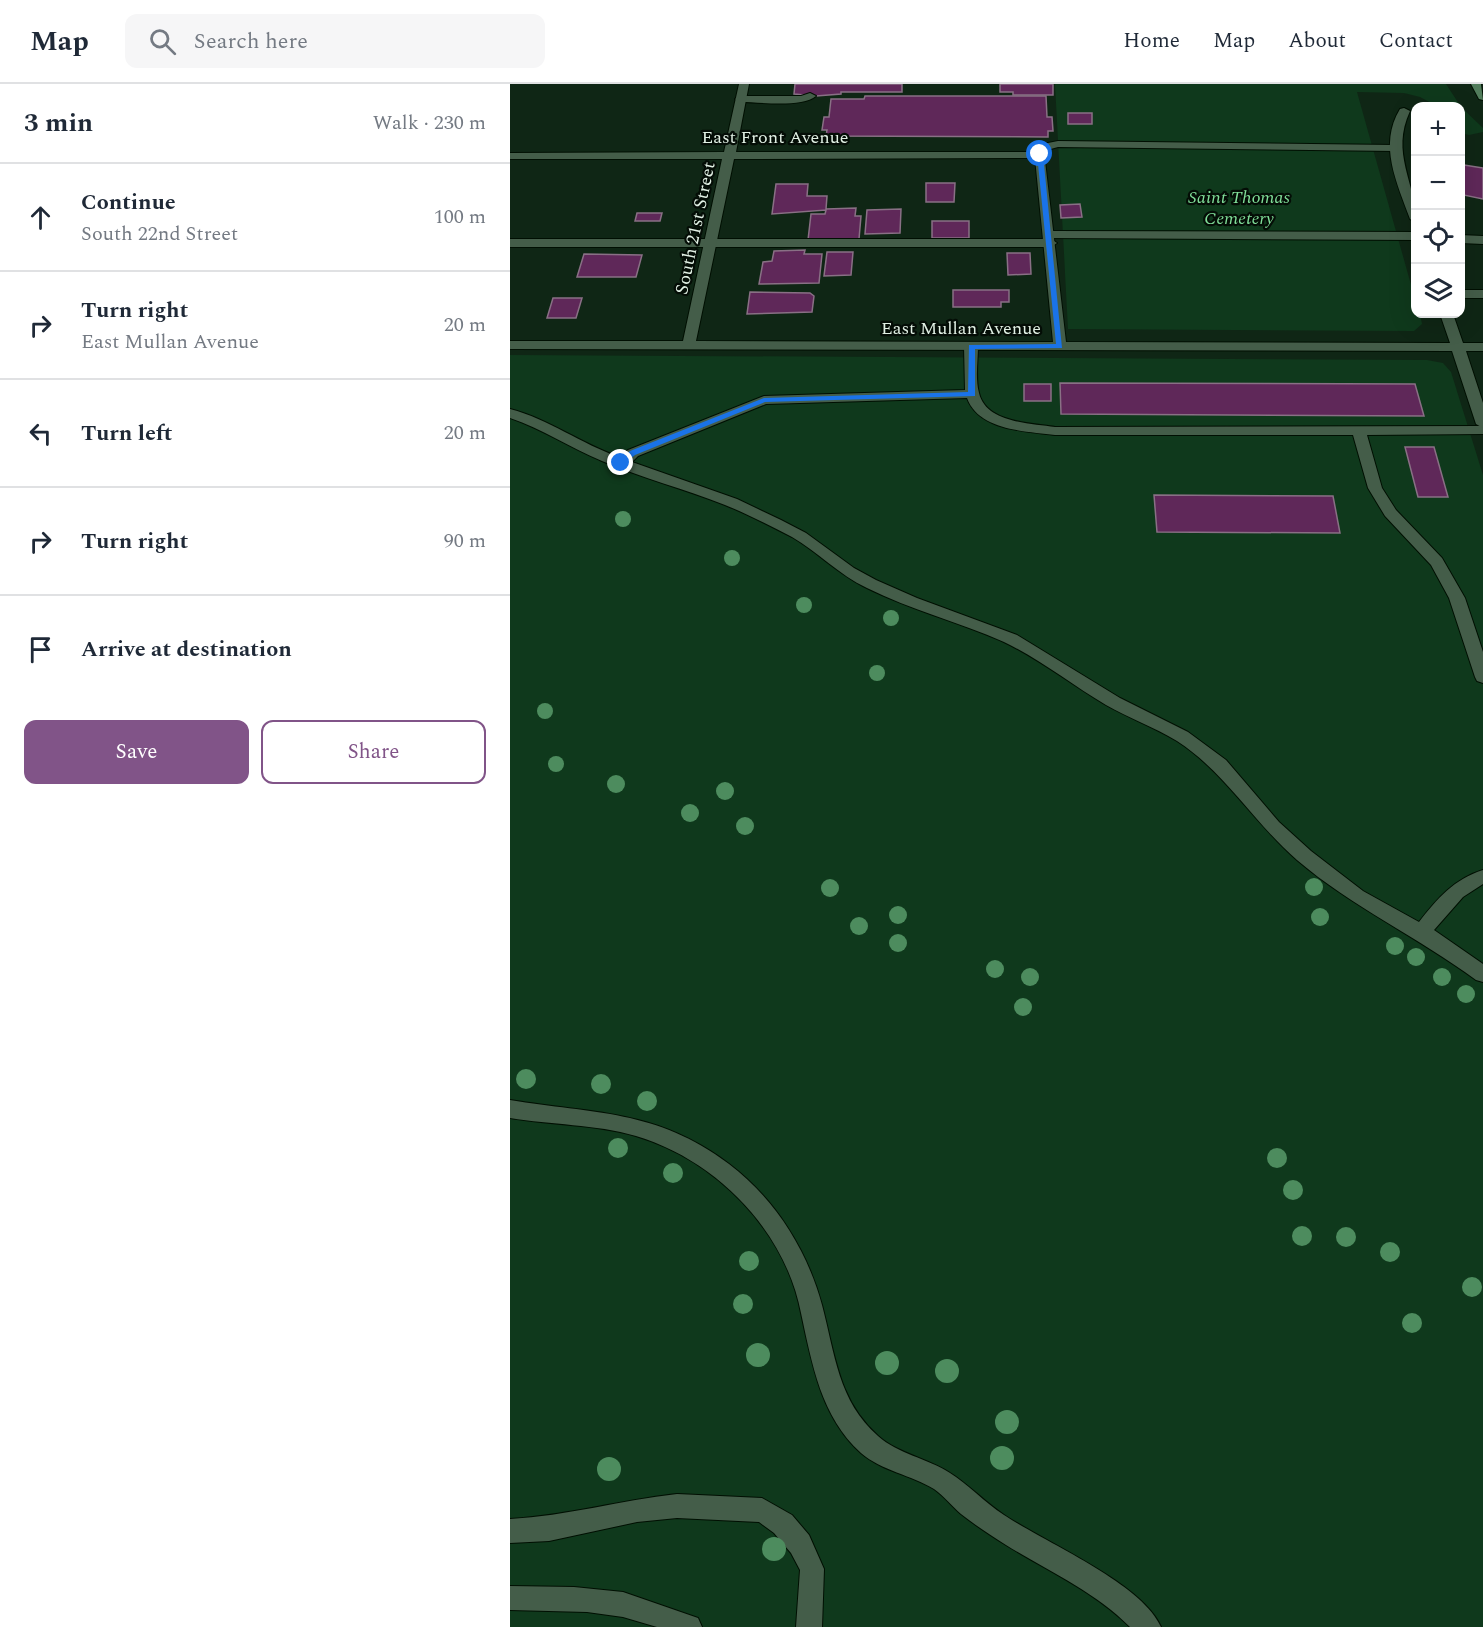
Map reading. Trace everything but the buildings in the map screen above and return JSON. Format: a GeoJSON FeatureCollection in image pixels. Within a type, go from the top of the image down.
{"type":"FeatureCollection","features":[{"type":"Feature","properties":{"kind":"street","name":"South 21st Street"},"geometry":{"type":"LineString","coordinates":[[688,345],[744,84]]}},
{"type":"Feature","properties":{"kind":"street"},"geometry":{"type":"LineString","coordinates":[[1476,84],[1483,97]]}},
{"type":"Feature","properties":{"kind":"street"},"geometry":{"type":"LineString","coordinates":[[741,99],[802,99],[810,96]]}},
{"type":"Feature","properties":{"kind":"street"},"geometry":{"type":"LineString","coordinates":[[1404,111],[1395,125],[1394,148],[1413,210]]}},
{"type":"Feature","properties":{"kind":"street"},"geometry":{"type":"LineString","coordinates":[[1060,347],[1040,154],[1042,147],[1058,144],[1394,148]]}},
{"type":"Feature","properties":{"kind":"street","name":"East Front Avenue"},"geometry":{"type":"LineString","coordinates":[[510,156],[1040,154]]}},
{"type":"Feature","properties":{"kind":"street"},"geometry":{"type":"LineString","coordinates":[[510,243],[1411,236]]}},
{"type":"Feature","properties":{"kind":"street"},"geometry":{"type":"LineString","coordinates":[[1465,239],[1483,240]]}},
{"type":"Feature","properties":{"kind":"street"},"geometry":{"type":"LineString","coordinates":[[1465,294],[1483,294]]}},
{"type":"Feature","properties":{"kind":"street"},"geometry":{"type":"LineString","coordinates":[[1448,318],[1483,424]]}},
{"type":"Feature","properties":{"kind":"street","name":"East Mullan Avenue"},"geometry":{"type":"LineString","coordinates":[[510,345],[1483,348]]}},
{"type":"Feature","properties":{"kind":"street"},"geometry":{"type":"LineString","coordinates":[[971,346],[972,394],[978,408],[1005,424],[1055,431],[1483,430]]}},
{"type":"Feature","properties":{"kind":"street"},"geometry":{"type":"LineString","coordinates":[[621,463],[633,453],[764,400],[972,394]]}},
{"type":"Feature","properties":{"kind":"street"},"geometry":{"type":"LineString","coordinates":[[510,413],[542,424],[586,449],[732,502],[776,523],[801,536],[849,572],[871,584],[911,602],[1011,639],[1114,702],[1182,736],[1220,764],[1273,827],[1305,856],[1357,896],[1445,946],[1483,974]]}},
{"type":"Feature","properties":{"kind":"street"},"geometry":{"type":"LineString","coordinates":[[1359,432],[1375,488],[1390,513],[1437,562],[1457,598],[1483,677]]}},
{"type":"Feature","properties":{"kind":"street"},"geometry":{"type":"LineString","coordinates":[[1421,933],[1472,880],[1483,877]]}},
{"type":"Feature","properties":{"kind":"street"},"geometry":{"type":"LineString","coordinates":[[510,1108],[601,1120],[660,1135],[729,1176],[782,1234],[796,1259],[808,1289],[825,1377],[837,1405],[850,1425],[872,1446],[942,1482],[972,1507],[1013,1535],[1116,1597],[1148,1627]]}},
{"type":"Feature","properties":{"kind":"street"},"geometry":{"type":"LineString","coordinates":[[510,1531],[549,1529],[637,1510],[677,1506],[762,1510],[783,1524],[800,1544],[812,1569],[809,1627]]}},
{"type":"Feature","properties":{"kind":"street"},"geometry":{"type":"LineString","coordinates":[[510,1598],[560,1598],[615,1603],[657,1614],[689,1627]]}},
{"type":"Feature","properties":{"kind":"green space","name":"Saint Thomas Cemetery"},"geometry":{"type":"Polygon","coordinates":[[[1055,84],[1446,84],[1458,102],[1429,102],[1404,93],[1357,92],[1411,285],[1411,318],[1421,318],[1422,324],[1414,331],[1068,329],[1055,84]]]}},
{"type":"Feature","properties":{"kind":"green space","name":"Saint Thomas Cemetery"},"geometry":{"type":"Polygon","coordinates":[[[1465,111],[1483,128],[1483,132],[1465,134],[1465,111]]]}},
{"type":"Feature","properties":{"kind":"green space"},"geometry":{"type":"Polygon","coordinates":[[[510,355],[1427,360],[1443,363],[1451,372],[1483,475],[1483,1627],[510,1627],[510,355]]]}},
{"type":"Feature","properties":{"kind":"route"},"geometry":{"type":"LineString","coordinates":[[621,463],[633,453],[764,400],[972,394],[971,346],[1060,347],[1040,154]]}}]}
